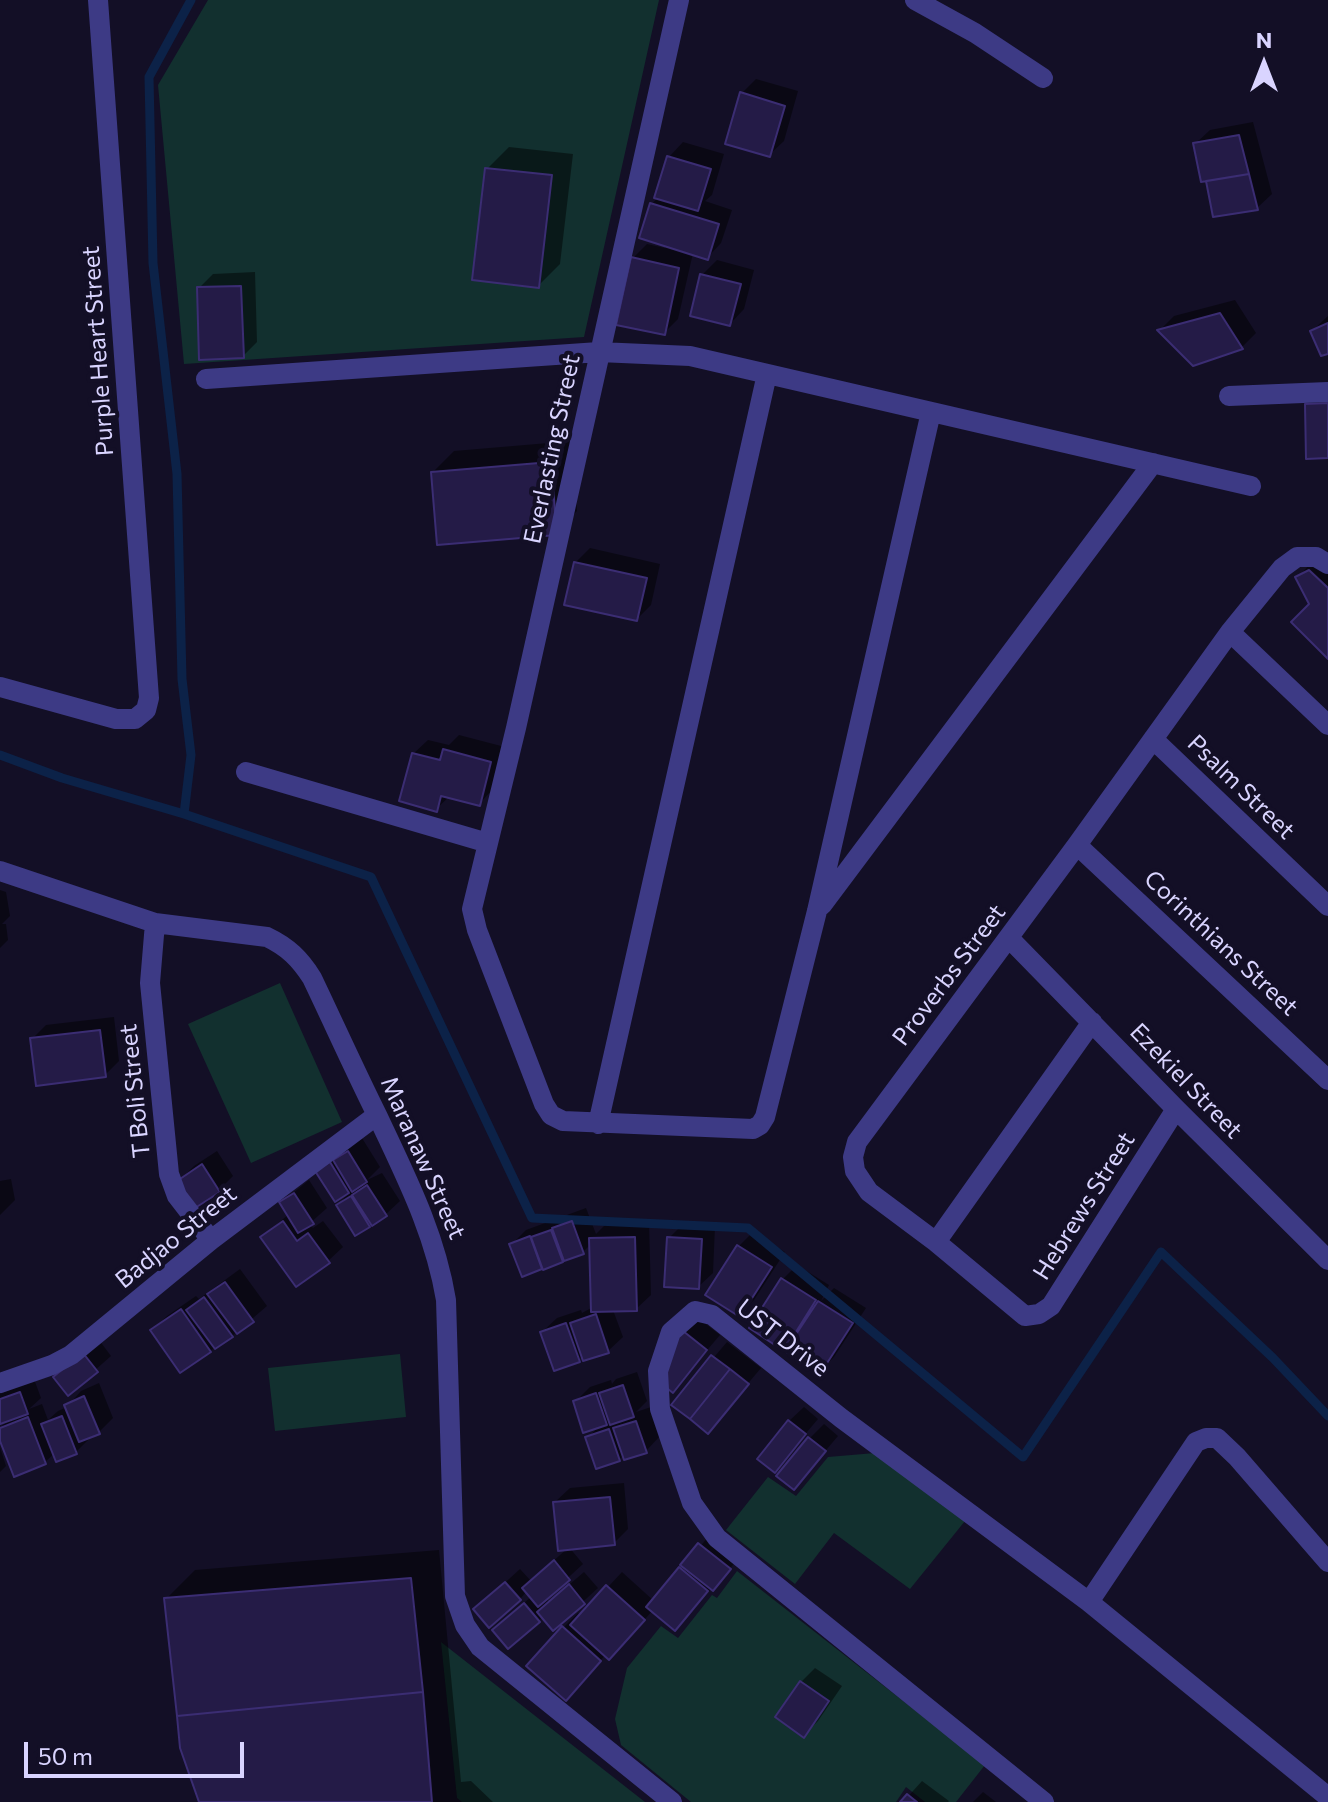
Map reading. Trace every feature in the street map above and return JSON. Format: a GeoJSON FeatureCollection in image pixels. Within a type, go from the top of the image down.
{"type":"FeatureCollection","features":[{"type":"Feature","properties":{"kind":"street","name":"Purple Heart Street"},"geometry":{"type":"LineString","coordinates":[[0,687],[116,719],[135,719],[146,710],[149,698],[98,0]]}},
{"type":"Feature","properties":{"kind":"street","name":"Everlasting Street"},"geometry":{"type":"LineString","coordinates":[[598,1124],[563,1121],[551,1115],[544,1104],[477,930],[472,909],[679,0]]}},
{"type":"Feature","properties":{"kind":"street"},"geometry":{"type":"LineString","coordinates":[[915,0],[975,33],[1043,78]]}},
{"type":"Feature","properties":{"kind":"street"},"geometry":{"type":"LineString","coordinates":[[206,379],[599,352],[690,356],[1251,486]]}},
{"type":"Feature","properties":{"kind":"street"},"geometry":{"type":"LineString","coordinates":[[767,374],[598,1124],[753,1129],[760,1125],[770,1101],[817,911],[931,412]]}},
{"type":"Feature","properties":{"kind":"street"},"geometry":{"type":"LineString","coordinates":[[1229,396],[1328,392]]}},
{"type":"Feature","properties":{"kind":"street"},"geometry":{"type":"LineString","coordinates":[[817,911],[1153,463]]}},
{"type":"Feature","properties":{"kind":"street","name":"Proverbs Street"},"geometry":{"type":"LineString","coordinates":[[1025,1316],[936,1242],[869,1192],[855,1171],[853,1157],[857,1142],[1230,632],[1282,568],[1297,557],[1316,557],[1328,564]]}},
{"type":"Feature","properties":{"kind":"street"},"geometry":{"type":"LineString","coordinates":[[1230,632],[1328,725]]}},
{"type":"Feature","properties":{"kind":"street","name":"Psalm Street"},"geometry":{"type":"LineString","coordinates":[[1153,739],[1328,906]]}},
{"type":"Feature","properties":{"kind":"street"},"geometry":{"type":"LineString","coordinates":[[246,772],[488,843]]}},
{"type":"Feature","properties":{"kind":"street","name":"Corinthians Street"},"geometry":{"type":"LineString","coordinates":[[1077,845],[1328,1080]]}},
{"type":"Feature","properties":{"kind":"street","name":"Maranaw Street"},"geometry":{"type":"LineString","coordinates":[[0,871],[155,923],[267,937],[284,945],[301,961],[411,1185],[440,1266],[446,1300],[455,1596],[465,1625],[480,1647],[672,1802]]}},
{"type":"Feature","properties":{"kind":"street","name":"T Boli Street"},"geometry":{"type":"LineString","coordinates":[[155,923],[150,983],[169,1174],[177,1196],[211,1240]]}},
{"type":"Feature","properties":{"kind":"street","name":"Ezekiel Street"},"geometry":{"type":"LineString","coordinates":[[1009,938],[1328,1260]]}},
{"type":"Feature","properties":{"kind":"street"},"geometry":{"type":"LineString","coordinates":[[936,1242],[1092,1022]]}},
{"type":"Feature","properties":{"kind":"street","name":"Hebrews Street"},"geometry":{"type":"LineString","coordinates":[[1025,1316],[1039,1314],[1051,1306],[1176,1109]]}},
{"type":"Feature","properties":{"kind":"street","name":"Badjao Street"},"geometry":{"type":"LineString","coordinates":[[0,1383],[71,1355],[211,1240],[377,1115]]}},
{"type":"Feature","properties":{"kind":"street","name":"UST Drive"},"geometry":{"type":"LineString","coordinates":[[1044,1802],[717,1538],[692,1503],[660,1409],[658,1371],[671,1332],[695,1311],[712,1315],[841,1418],[1089,1602],[1328,1797]]}},
{"type":"Feature","properties":{"kind":"street"},"geometry":{"type":"LineString","coordinates":[[1089,1602],[1196,1442],[1206,1438],[1217,1438],[1237,1457],[1328,1562]]}},
{"type":"Feature","properties":{"kind":"green space"},"geometry":{"type":"Polygon","coordinates":[[[208,0],[659,0],[584,337],[184,364],[158,85],[208,0]]]}},
{"type":"Feature","properties":{"kind":"green space"},"geometry":{"type":"Polygon","coordinates":[[[280,983],[342,1122],[251,1163],[188,1024],[280,983]]]}},
{"type":"Feature","properties":{"kind":"green space"},"geometry":{"type":"Polygon","coordinates":[[[400,1354],[406,1417],[275,1431],[268,1368],[400,1354]]]}},
{"type":"Feature","properties":{"kind":"green space"},"geometry":{"type":"Polygon","coordinates":[[[875,1453],[965,1521],[910,1589],[834,1533],[795,1584],[726,1530],[768,1477],[796,1496],[828,1457],[875,1453]]]}},
{"type":"Feature","properties":{"kind":"green space"},"geometry":{"type":"Polygon","coordinates":[[[737,1571],[985,1765],[956,1802],[925,1802],[906,1787],[896,1802],[691,1802],[621,1745],[615,1719],[627,1668],[661,1626],[678,1638],[712,1595],[717,1598],[737,1571]]]}},
{"type":"Feature","properties":{"kind":"green space"},"geometry":{"type":"Polygon","coordinates":[[[441,1642],[645,1802],[462,1802],[457,1798],[441,1642]]]}},
{"type":"Feature","properties":{"kind":"building"},"geometry":{"type":"Polygon","coordinates":[[[740,92],[785,106],[770,157],[725,144],[740,92]]]}},
{"type":"Feature","properties":{"kind":"building"},"geometry":{"type":"Polygon","coordinates":[[[1239,135],[1249,174],[1201,182],[1193,143],[1239,135]]]}},
{"type":"Feature","properties":{"kind":"building"},"geometry":{"type":"Polygon","coordinates":[[[667,156],[711,169],[698,211],[654,198],[667,156]]]}},
{"type":"Feature","properties":{"kind":"building"},"geometry":{"type":"Polygon","coordinates":[[[485,168],[552,175],[539,288],[472,280],[485,168]]]}},
{"type":"Feature","properties":{"kind":"building"},"geometry":{"type":"Polygon","coordinates":[[[1249,174],[1258,210],[1213,217],[1206,181],[1249,174]]]}},
{"type":"Feature","properties":{"kind":"building"},"geometry":{"type":"Polygon","coordinates":[[[650,203],[719,224],[708,260],[639,238],[650,203]]]}},
{"type":"Feature","properties":{"kind":"building"},"geometry":{"type":"Polygon","coordinates":[[[631,257],[679,268],[665,335],[616,325],[631,257]]]}},
{"type":"Feature","properties":{"kind":"building"},"geometry":{"type":"Polygon","coordinates":[[[700,274],[741,284],[730,326],[690,316],[700,274]]]}},
{"type":"Feature","properties":{"kind":"building"},"geometry":{"type":"Polygon","coordinates":[[[241,286],[244,358],[199,360],[197,287],[241,286]]]}},
{"type":"Feature","properties":{"kind":"building"},"geometry":{"type":"Polygon","coordinates":[[[1220,313],[1243,349],[1193,366],[1157,330],[1220,313]]]}},
{"type":"Feature","properties":{"kind":"building"},"geometry":{"type":"Polygon","coordinates":[[[1328,323],[1328,354],[1321,356],[1310,331],[1328,323]]]}},
{"type":"Feature","properties":{"kind":"building"},"geometry":{"type":"Polygon","coordinates":[[[1328,403],[1328,458],[1306,459],[1305,404],[1328,403]]]}},
{"type":"Feature","properties":{"kind":"building"},"geometry":{"type":"Polygon","coordinates":[[[551,462],[557,535],[437,545],[431,472],[551,462]]]}},
{"type":"Feature","properties":{"kind":"building"},"geometry":{"type":"Polygon","coordinates":[[[574,562],[647,578],[637,621],[564,605],[574,562]]]}},
{"type":"Feature","properties":{"kind":"building"},"geometry":{"type":"Polygon","coordinates":[[[1309,570],[1328,588],[1328,659],[1291,622],[1309,604],[1295,577],[1309,570]]]}},
{"type":"Feature","properties":{"kind":"building"},"geometry":{"type":"Polygon","coordinates":[[[443,749],[491,762],[480,806],[441,796],[437,812],[399,801],[412,753],[440,760],[443,749]]]}},
{"type":"Feature","properties":{"kind":"building"},"geometry":{"type":"Polygon","coordinates":[[[100,1030],[106,1077],[36,1086],[30,1038],[100,1030]]]}},
{"type":"Feature","properties":{"kind":"building"},"geometry":{"type":"Polygon","coordinates":[[[348,1151],[367,1182],[352,1192],[333,1160],[348,1151]]]}},
{"type":"Feature","properties":{"kind":"building"},"geometry":{"type":"Polygon","coordinates":[[[330,1162],[349,1193],[335,1202],[315,1171],[330,1162]]]}},
{"type":"Feature","properties":{"kind":"building"},"geometry":{"type":"Polygon","coordinates":[[[202,1164],[220,1192],[195,1208],[177,1181],[202,1164]]]}},
{"type":"Feature","properties":{"kind":"building"},"geometry":{"type":"Polygon","coordinates":[[[367,1185],[387,1216],[372,1226],[352,1195],[367,1185]]]}},
{"type":"Feature","properties":{"kind":"building"},"geometry":{"type":"Polygon","coordinates":[[[294,1193],[314,1224],[298,1233],[279,1202],[294,1193]]]}},
{"type":"Feature","properties":{"kind":"building"},"geometry":{"type":"Polygon","coordinates":[[[351,1196],[370,1227],[355,1236],[336,1205],[351,1196]]]}},
{"type":"Feature","properties":{"kind":"building"},"geometry":{"type":"Polygon","coordinates":[[[283,1221],[297,1241],[308,1233],[330,1263],[296,1287],[260,1237],[283,1221]]]}},
{"type":"Feature","properties":{"kind":"building"},"geometry":{"type":"Polygon","coordinates":[[[572,1221],[584,1254],[564,1261],[552,1228],[572,1221]]]}},
{"type":"Feature","properties":{"kind":"building"},"geometry":{"type":"Polygon","coordinates":[[[551,1230],[563,1262],[543,1270],[531,1237],[551,1230]]]}},
{"type":"Feature","properties":{"kind":"building"},"geometry":{"type":"Polygon","coordinates":[[[530,1236],[542,1269],[522,1277],[509,1244],[530,1236]]]}},
{"type":"Feature","properties":{"kind":"building"},"geometry":{"type":"Polygon","coordinates":[[[635,1237],[637,1311],[591,1312],[589,1238],[635,1237]]]}},
{"type":"Feature","properties":{"kind":"building"},"geometry":{"type":"Polygon","coordinates":[[[667,1237],[702,1239],[699,1289],[664,1287],[667,1237]]]}},
{"type":"Feature","properties":{"kind":"building"},"geometry":{"type":"Polygon","coordinates":[[[737,1245],[772,1267],[740,1317],[705,1295],[737,1245]]]}},
{"type":"Feature","properties":{"kind":"building"},"geometry":{"type":"Polygon","coordinates":[[[781,1278],[816,1300],[784,1351],[749,1328],[781,1278]]]}},
{"type":"Feature","properties":{"kind":"building"},"geometry":{"type":"Polygon","coordinates":[[[225,1282],[254,1322],[237,1334],[207,1294],[225,1282]]]}},
{"type":"Feature","properties":{"kind":"building"},"geometry":{"type":"Polygon","coordinates":[[[204,1297],[233,1337],[215,1349],[186,1310],[204,1297]]]}},
{"type":"Feature","properties":{"kind":"building"},"geometry":{"type":"Polygon","coordinates":[[[818,1301],[853,1323],[820,1374],[785,1351],[818,1301]]]}},
{"type":"Feature","properties":{"kind":"building"},"geometry":{"type":"Polygon","coordinates":[[[181,1309],[211,1352],[180,1373],[150,1330],[181,1309]]]}},
{"type":"Feature","properties":{"kind":"building"},"geometry":{"type":"Polygon","coordinates":[[[596,1314],[609,1353],[583,1361],[570,1323],[596,1314]]]}},
{"type":"Feature","properties":{"kind":"building"},"geometry":{"type":"Polygon","coordinates":[[[566,1323],[580,1362],[554,1371],[540,1332],[566,1323]]]}},
{"type":"Feature","properties":{"kind":"building"},"geometry":{"type":"Polygon","coordinates":[[[678,1327],[707,1350],[673,1393],[653,1377],[678,1327]]]}},
{"type":"Feature","properties":{"kind":"building"},"geometry":{"type":"Polygon","coordinates":[[[83,1353],[98,1372],[68,1396],[53,1377],[83,1353]]]}},
{"type":"Feature","properties":{"kind":"building"},"geometry":{"type":"Polygon","coordinates":[[[711,1355],[730,1369],[690,1419],[671,1405],[711,1355]]]}},
{"type":"Feature","properties":{"kind":"building"},"geometry":{"type":"Polygon","coordinates":[[[730,1369],[749,1384],[708,1434],[690,1419],[730,1369]]]}},
{"type":"Feature","properties":{"kind":"building"},"geometry":{"type":"Polygon","coordinates":[[[623,1385],[634,1417],[610,1425],[599,1393],[623,1385]]]}},
{"type":"Feature","properties":{"kind":"building"},"geometry":{"type":"Polygon","coordinates":[[[20,1392],[28,1414],[0,1424],[0,1399],[20,1392]]]}},
{"type":"Feature","properties":{"kind":"building"},"geometry":{"type":"Polygon","coordinates":[[[596,1393],[607,1425],[583,1433],[573,1401],[596,1393]]]}},
{"type":"Feature","properties":{"kind":"building"},"geometry":{"type":"Polygon","coordinates":[[[84,1396],[100,1434],[79,1442],[64,1405],[84,1396]]]}},
{"type":"Feature","properties":{"kind":"building"},"geometry":{"type":"Polygon","coordinates":[[[62,1416],[77,1454],[56,1462],[41,1424],[62,1416]]]}},
{"type":"Feature","properties":{"kind":"building"},"geometry":{"type":"Polygon","coordinates":[[[28,1417],[46,1464],[14,1477],[0,1441],[0,1428],[28,1417]]]}},
{"type":"Feature","properties":{"kind":"building"},"geometry":{"type":"Polygon","coordinates":[[[788,1420],[806,1434],[775,1473],[757,1459],[788,1420]]]}},
{"type":"Feature","properties":{"kind":"building"},"geometry":{"type":"Polygon","coordinates":[[[636,1421],[647,1453],[624,1460],[613,1428],[636,1421]]]}},
{"type":"Feature","properties":{"kind":"building"},"geometry":{"type":"Polygon","coordinates":[[[609,1429],[620,1461],[596,1469],[585,1437],[609,1429]]]}},
{"type":"Feature","properties":{"kind":"building"},"geometry":{"type":"Polygon","coordinates":[[[808,1437],[826,1451],[794,1490],[776,1476],[808,1437]]]}},
{"type":"Feature","properties":{"kind":"building"},"geometry":{"type":"Polygon","coordinates":[[[610,1497],[615,1545],[558,1551],[553,1502],[610,1497]]]}},
{"type":"Feature","properties":{"kind":"building"},"geometry":{"type":"Polygon","coordinates":[[[698,1543],[731,1569],[713,1591],[680,1565],[698,1543]]]}},
{"type":"Feature","properties":{"kind":"building"},"geometry":{"type":"Polygon","coordinates":[[[554,1560],[570,1580],[538,1607],[522,1588],[554,1560]]]}},
{"type":"Feature","properties":{"kind":"building"},"geometry":{"type":"Polygon","coordinates":[[[679,1567],[708,1591],[675,1631],[646,1607],[679,1567]]]}},
{"type":"Feature","properties":{"kind":"building"},"geometry":{"type":"Polygon","coordinates":[[[411,1578],[423,1692],[177,1716],[164,1598],[411,1578]]]}},
{"type":"Feature","properties":{"kind":"building"},"geometry":{"type":"Polygon","coordinates":[[[505,1582],[521,1600],[489,1628],[473,1609],[505,1582]]]}},
{"type":"Feature","properties":{"kind":"building"},"geometry":{"type":"Polygon","coordinates":[[[569,1584],[585,1604],[553,1631],[537,1612],[569,1584]]]}},
{"type":"Feature","properties":{"kind":"building"},"geometry":{"type":"Polygon","coordinates":[[[606,1585],[645,1620],[609,1660],[570,1625],[606,1585]]]}},
{"type":"Feature","properties":{"kind":"building"},"geometry":{"type":"Polygon","coordinates":[[[524,1603],[540,1622],[508,1649],[492,1630],[524,1603]]]}},
{"type":"Feature","properties":{"kind":"building"},"geometry":{"type":"Polygon","coordinates":[[[562,1626],[601,1661],[566,1701],[526,1666],[562,1626]]]}},
{"type":"Feature","properties":{"kind":"building"},"geometry":{"type":"Polygon","coordinates":[[[800,1681],[829,1701],[804,1738],[775,1717],[800,1681]]]}},
{"type":"Feature","properties":{"kind":"building"},"geometry":{"type":"Polygon","coordinates":[[[423,1692],[432,1802],[199,1802],[180,1748],[177,1716],[423,1692]]]}},
{"type":"Feature","properties":{"kind":"building"},"geometry":{"type":"Polygon","coordinates":[[[907,1794],[917,1802],[900,1802],[907,1794]]]}},
{"type":"Feature","properties":{"kind":"waterway"},"geometry":{"type":"LineString","coordinates":[[184,814],[191,755],[182,679],[177,474],[153,263],[149,77],[191,0]]}},
{"type":"Feature","properties":{"kind":"waterway"},"geometry":{"type":"LineString","coordinates":[[0,755],[62,778],[184,814],[371,877],[532,1218],[748,1228],[1023,1457],[1161,1252],[1273,1358],[1328,1416]]}}]}
